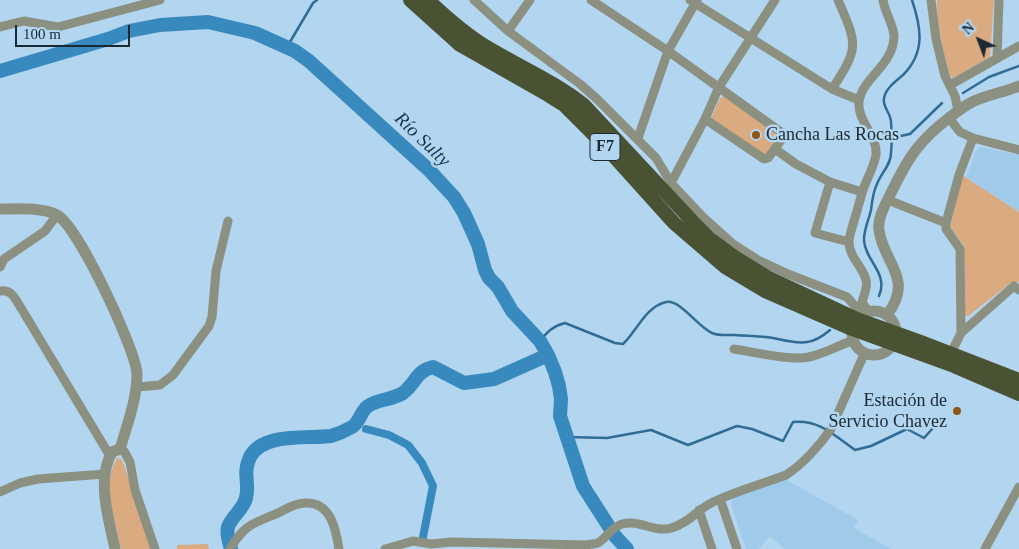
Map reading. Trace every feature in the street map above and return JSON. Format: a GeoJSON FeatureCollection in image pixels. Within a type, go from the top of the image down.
{"type":"FeatureCollection","features":[{"type":"Feature","properties":{"kind":"highway","name":"F7"},"geometry":{"type":"LineString","coordinates":[[410,0],[460,45],[548,94],[564,105],[601,142],[674,222],[725,267],[765,291],[859,323]]}},
{"type":"Feature","properties":{"kind":"highway","name":"F7"},"geometry":{"type":"LineString","coordinates":[[428,0],[469,35],[547,80],[584,105],[694,224],[736,258],[767,277],[859,323],[1019,394]]}},
{"type":"Feature","properties":{"kind":"highway","name":"F7"},"geometry":{"type":"LineString","coordinates":[[894,338],[951,353],[1018,378]]}},
{"type":"Feature","properties":{"kind":"street"},"geometry":{"type":"LineString","coordinates":[[0,27],[24,22],[58,27],[160,0]]}},
{"type":"Feature","properties":{"kind":"street"},"geometry":{"type":"LineString","coordinates":[[474,0],[508,31],[580,84],[638,138],[656,158],[671,183],[702,216],[733,244],[758,260],[788,274],[847,297],[859,323]]}},
{"type":"Feature","properties":{"kind":"street"},"geometry":{"type":"LineString","coordinates":[[508,31],[530,0]]}},
{"type":"Feature","properties":{"kind":"street"},"geometry":{"type":"LineString","coordinates":[[590,0],[668,51],[785,135],[776,149],[768,158],[764,159],[705,119]]}},
{"type":"Feature","properties":{"kind":"street"},"geometry":{"type":"LineString","coordinates":[[671,183],[705,119],[719,87],[775,0]]}},
{"type":"Feature","properties":{"kind":"street"},"geometry":{"type":"LineString","coordinates":[[832,89],[852,54],[854,42],[852,32],[838,0]]}},
{"type":"Feature","properties":{"kind":"street"},"geometry":{"type":"LineString","coordinates":[[734,349],[794,358],[807,358],[827,352],[859,323],[879,311],[887,315],[894,324],[894,338],[886,351],[880,354],[865,352],[859,349],[859,323],[866,281],[856,262],[849,242],[862,192],[876,156],[875,147],[859,111],[859,100],[862,91],[887,60],[894,36],[883,0]]}},
{"type":"Feature","properties":{"kind":"street"},"geometry":{"type":"LineString","coordinates":[[931,0],[936,39],[945,76],[955,96],[954,115],[960,132],[973,138],[1019,150]]}},
{"type":"Feature","properties":{"kind":"street"},"geometry":{"type":"LineString","coordinates":[[996,58],[999,0]]}},
{"type":"Feature","properties":{"kind":"street"},"geometry":{"type":"LineString","coordinates":[[638,138],[668,51],[694,1],[832,89],[859,100]]}},
{"type":"Feature","properties":{"kind":"street"},"geometry":{"type":"LineString","coordinates":[[950,85],[1019,46]]}},
{"type":"Feature","properties":{"kind":"street"},"geometry":{"type":"LineString","coordinates":[[887,315],[896,300],[898,278],[894,265],[881,239],[880,217],[905,163],[921,142],[972,102],[1019,86]]}},
{"type":"Feature","properties":{"kind":"street"},"geometry":{"type":"LineString","coordinates":[[961,333],[960,249],[946,229],[946,223],[959,174],[973,138]]}},
{"type":"Feature","properties":{"kind":"street"},"geometry":{"type":"LineString","coordinates":[[776,149],[796,164],[830,182],[862,192]]}},
{"type":"Feature","properties":{"kind":"street"},"geometry":{"type":"LineString","coordinates":[[830,182],[815,233],[849,242]]}},
{"type":"Feature","properties":{"kind":"street"},"geometry":{"type":"LineString","coordinates":[[888,200],[946,223]]}},
{"type":"Feature","properties":{"kind":"street"},"geometry":{"type":"LineString","coordinates":[[0,209],[39,211],[57,215],[76,238],[104,289],[135,360],[137,387],[120,449]]}},
{"type":"Feature","properties":{"kind":"street"},"geometry":{"type":"LineString","coordinates":[[1,261],[45,231],[57,215]]}},
{"type":"Feature","properties":{"kind":"street"},"geometry":{"type":"LineString","coordinates":[[137,387],[160,385],[173,375],[209,326],[212,317],[216,271],[228,221]]}},
{"type":"Feature","properties":{"kind":"street"},"geometry":{"type":"LineString","coordinates":[[951,353],[961,333],[1014,286],[1019,290]]}},
{"type":"Feature","properties":{"kind":"street"},"geometry":{"type":"LineString","coordinates":[[0,291],[6,290],[10,292],[21,308],[110,456]]}},
{"type":"Feature","properties":{"kind":"street"},"geometry":{"type":"LineString","coordinates":[[385,549],[452,542],[587,545],[598,543],[617,526],[632,522],[662,529],[672,528],[720,499],[786,475],[795,469],[825,438],[831,429],[865,352]]}},
{"type":"Feature","properties":{"kind":"street"},"geometry":{"type":"LineString","coordinates":[[115,549],[108,512],[105,474],[112,452],[120,449]]}},
{"type":"Feature","properties":{"kind":"street"},"geometry":{"type":"LineString","coordinates":[[120,449],[124,451],[130,462],[135,490],[155,549]]}},
{"type":"Feature","properties":{"kind":"street"},"geometry":{"type":"LineString","coordinates":[[0,492],[20,483],[38,479],[105,474]]}},
{"type":"Feature","properties":{"kind":"street"},"geometry":{"type":"LineString","coordinates":[[985,549],[1019,487]]}},
{"type":"Feature","properties":{"kind":"street"},"geometry":{"type":"LineString","coordinates":[[720,499],[737,549]]}},
{"type":"Feature","properties":{"kind":"street"},"geometry":{"type":"LineString","coordinates":[[230,549],[236,538],[251,524],[306,502],[319,506],[330,516],[339,549]]}},
{"type":"Feature","properties":{"kind":"street"},"geometry":{"type":"LineString","coordinates":[[699,510],[712,549]]}},
{"type":"Feature","properties":{"kind":"shaded area"},"geometry":{"type":"Polygon","coordinates":[[[937,0],[994,0],[990,57],[953,78],[950,76],[943,48],[937,0]]]}},
{"type":"Feature","properties":{"kind":"shaded area"},"geometry":{"type":"Polygon","coordinates":[[[724,96],[778,134],[768,153],[764,155],[711,118],[720,98],[724,96]]]}},
{"type":"Feature","properties":{"kind":"shaded area"},"geometry":{"type":"Polygon","coordinates":[[[981,147],[1019,155],[1019,212],[966,177],[977,149],[981,147]]]}},
{"type":"Feature","properties":{"kind":"shaded area"},"geometry":{"type":"Polygon","coordinates":[[[962,175],[1019,212],[1019,282],[1012,282],[968,316],[965,315],[964,246],[950,227],[962,175]]]}},
{"type":"Feature","properties":{"kind":"shaded area"},"geometry":{"type":"Polygon","coordinates":[[[117,458],[123,462],[152,549],[121,549],[113,515],[110,491],[112,468],[117,458]]]}},
{"type":"Feature","properties":{"kind":"shaded area"},"geometry":{"type":"Polygon","coordinates":[[[783,478],[858,520],[854,528],[891,549],[785,549],[770,536],[759,549],[746,549],[731,504],[733,498],[783,478]]]}},
{"type":"Feature","properties":{"kind":"shaded area"},"geometry":{"type":"Polygon","coordinates":[[[208,544],[209,549],[177,549],[177,545],[208,544]]]}},
{"type":"Feature","properties":{"kind":"waterway"},"geometry":{"type":"LineString","coordinates":[[287,47],[313,3],[317,0]]}},
{"type":"Feature","properties":{"kind":"waterway"},"geometry":{"type":"LineString","coordinates":[[879,296],[881,281],[865,247],[864,236],[875,190],[891,157],[891,122],[884,104],[885,94],[910,66],[918,48],[918,20],[912,0]]}},
{"type":"Feature","properties":{"kind":"waterway","name":"Río Sulty"},"geometry":{"type":"LineString","coordinates":[[0,71],[129,31],[160,25],[208,22],[255,33],[295,51],[309,61],[429,170],[454,197],[464,213],[478,244],[489,278],[498,287],[512,311],[540,341],[548,355],[559,386],[561,399],[560,416],[583,486],[615,536],[627,549]]}},
{"type":"Feature","properties":{"kind":"waterway"},"geometry":{"type":"LineString","coordinates":[[963,93],[989,77],[1019,66]]}},
{"type":"Feature","properties":{"kind":"waterway"},"geometry":{"type":"LineString","coordinates":[[891,138],[910,134],[942,103]]}},
{"type":"Feature","properties":{"kind":"waterway"},"geometry":{"type":"LineString","coordinates":[[540,341],[551,330],[565,323],[615,343],[623,344],[652,309],[666,302],[677,305],[707,330],[717,335],[763,337],[803,342],[816,339],[830,330]]}},
{"type":"Feature","properties":{"kind":"waterway"},"geometry":{"type":"LineString","coordinates":[[231,549],[227,530],[246,498],[248,463],[256,449],[275,440],[331,436],[344,431],[355,425],[368,406],[403,393],[419,374],[433,367],[464,383],[494,379],[548,355]]}},
{"type":"Feature","properties":{"kind":"waterway"},"geometry":{"type":"LineString","coordinates":[[567,437],[607,438],[651,430],[688,445],[737,426],[752,429],[783,441],[793,422],[802,422],[819,426],[855,450],[871,446],[907,429],[924,438],[933,428]]}},
{"type":"Feature","properties":{"kind":"waterway"},"geometry":{"type":"LineString","coordinates":[[366,429],[389,435],[408,445],[422,463],[433,486],[422,542]]}},
{"type":"Feature","properties":{"kind":"place","name":"Cancha Las Rocas"},"geometry":{"type":"Point","coordinates":[756,135]}},
{"type":"Feature","properties":{"kind":"place","name":"Estación de Servicio Chavez"},"geometry":{"type":"Point","coordinates":[957,411]}}]}
